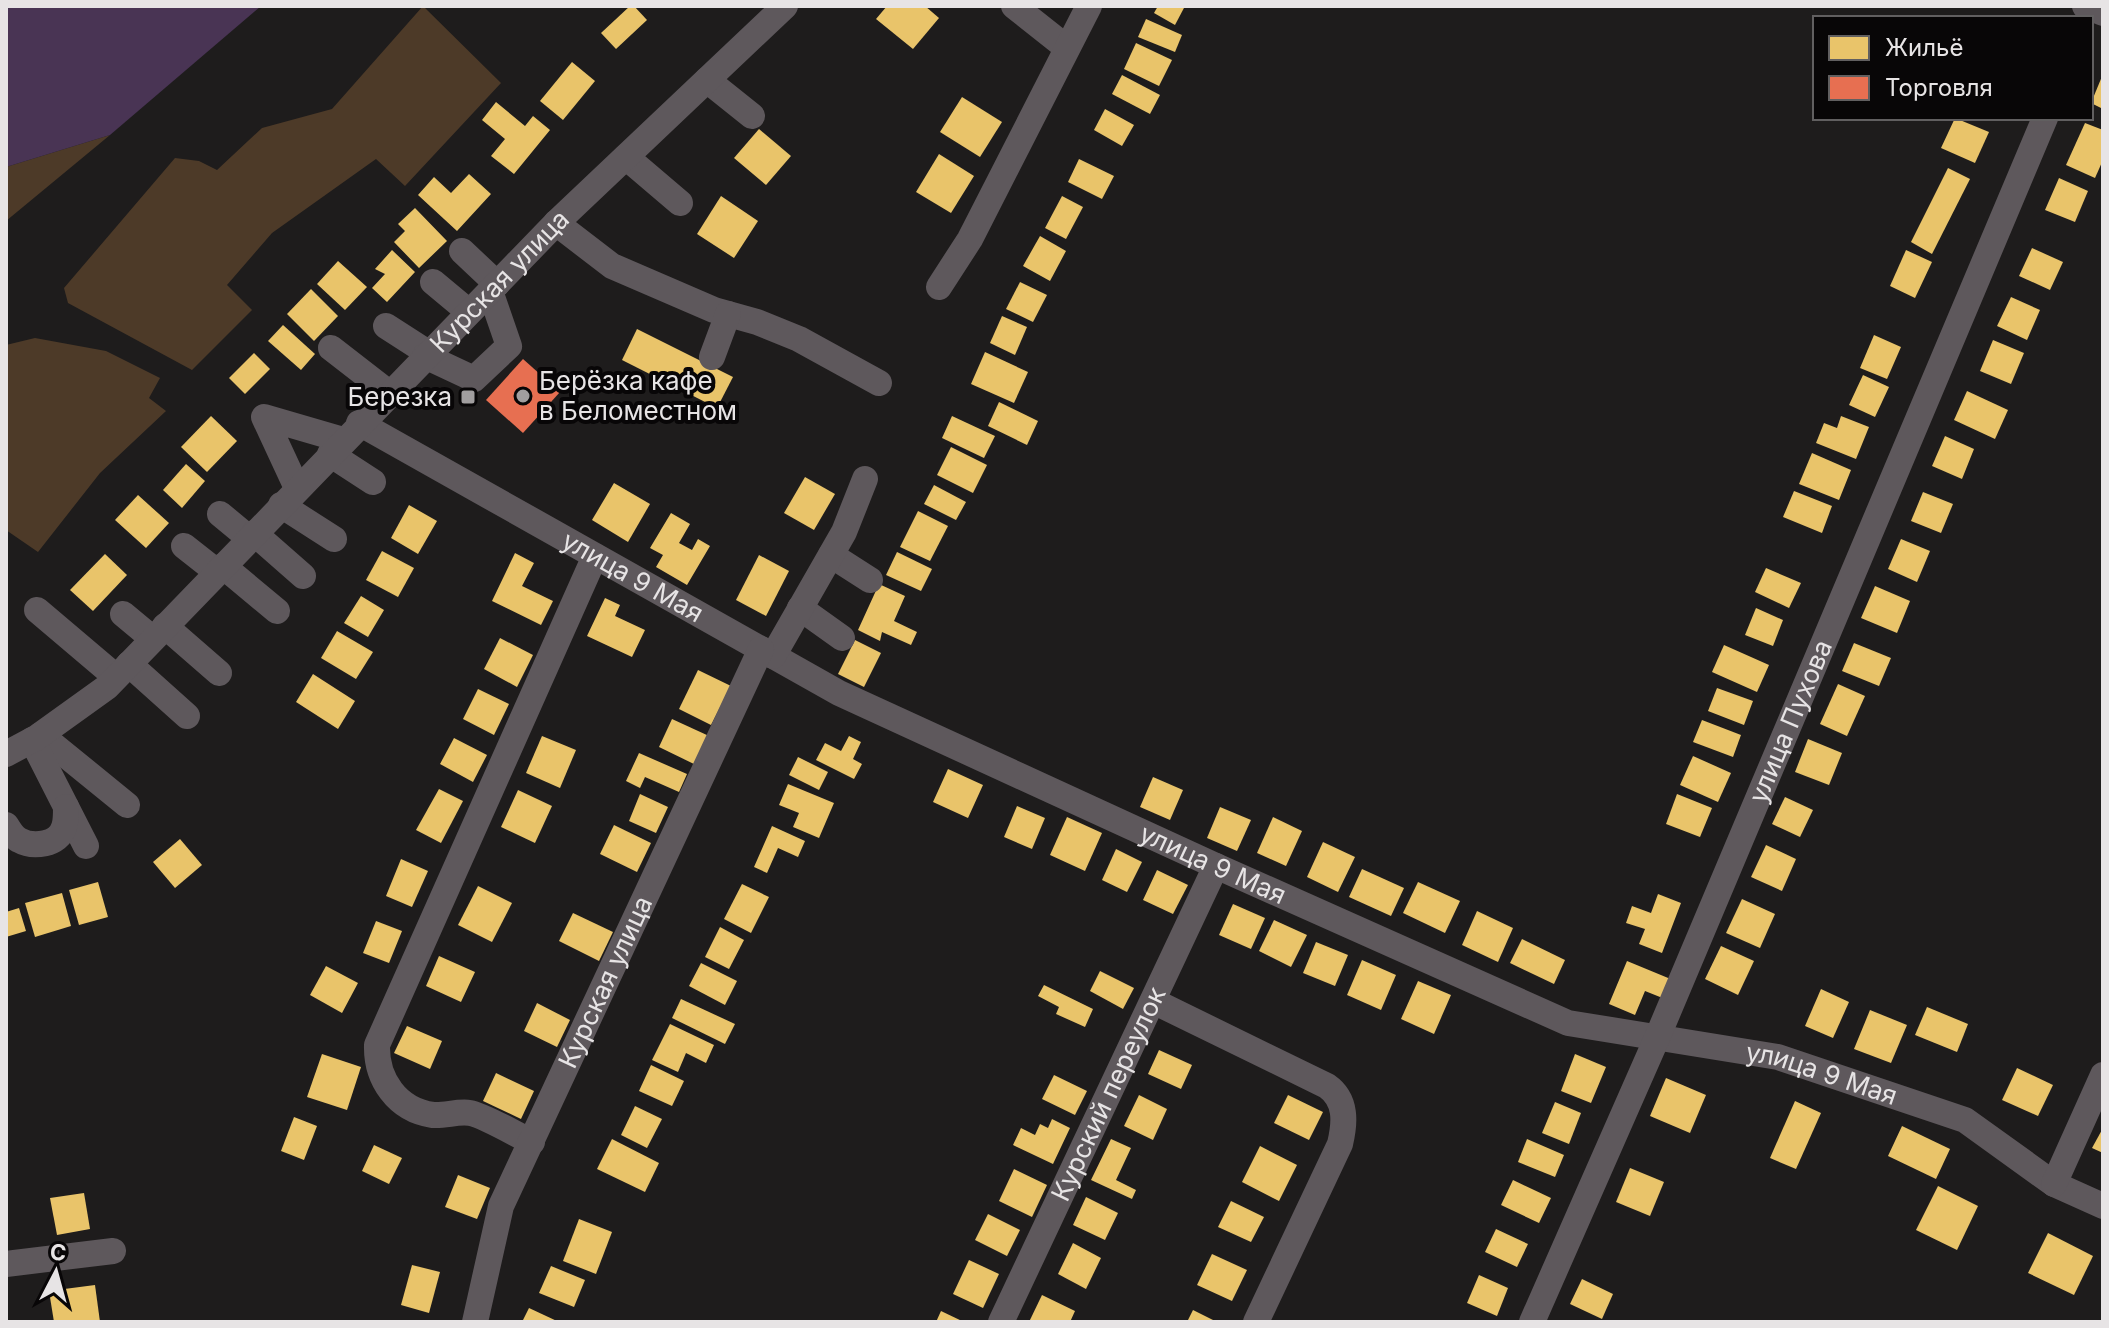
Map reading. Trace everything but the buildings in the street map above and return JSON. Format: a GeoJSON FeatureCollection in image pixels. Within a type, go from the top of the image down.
{"type":"FeatureCollection","features":[{"type":"Feature","properties":{"kind":"street","name":"Курская улица"},"geometry":{"type":"LineString","coordinates":[[19,747],[107,687],[556,223],[785,6]]}},
{"type":"Feature","properties":{"kind":"street"},"geometry":{"type":"LineString","coordinates":[[1014,6],[1067,48]]}},
{"type":"Feature","properties":{"kind":"street"},"geometry":{"type":"LineString","coordinates":[[939,287],[970,239],[1089,6]]}},
{"type":"Feature","properties":{"kind":"street"},"geometry":{"type":"LineString","coordinates":[[707,80],[752,116]]}},
{"type":"Feature","properties":{"kind":"street","name":"улица Пухова"},"geometry":{"type":"LineString","coordinates":[[1532,1322],[1657,1038],[2044,120]]}},
{"type":"Feature","properties":{"kind":"street"},"geometry":{"type":"LineString","coordinates":[[626,157],[680,203]]}},
{"type":"Feature","properties":{"kind":"street"},"geometry":{"type":"LineString","coordinates":[[556,223],[612,266],[728,314],[799,339],[879,383]]}},
{"type":"Feature","properties":{"kind":"street"},"geometry":{"type":"LineString","coordinates":[[386,326],[427,355],[474,379],[509,346],[493,287],[462,251]]}},
{"type":"Feature","properties":{"kind":"street"},"geometry":{"type":"LineString","coordinates":[[433,282],[469,312]]}},
{"type":"Feature","properties":{"kind":"street"},"geometry":{"type":"LineString","coordinates":[[712,357],[728,314]]}},
{"type":"Feature","properties":{"kind":"street"},"geometry":{"type":"LineString","coordinates":[[331,348],[389,393]]}},
{"type":"Feature","properties":{"kind":"street"},"geometry":{"type":"LineString","coordinates":[[334,539],[289,497],[264,417],[344,439],[373,482]]}},
{"type":"Feature","properties":{"kind":"street","name":"улица 9 Мая"},"geometry":{"type":"LineString","coordinates":[[344,439],[595,556],[839,693],[1568,1023],[1778,1057],[1965,1120],[2054,1184],[2103,1206]]}},
{"type":"Feature","properties":{"kind":"street","name":"Курская улица"},"geometry":{"type":"LineString","coordinates":[[475,1322],[501,1206],[767,653],[844,532],[854,487]]}},
{"type":"Feature","properties":{"kind":"street"},"geometry":{"type":"LineString","coordinates":[[220,514],[303,576]]}},
{"type":"Feature","properties":{"kind":"street"},"geometry":{"type":"LineString","coordinates":[[184,546],[277,611]]}},
{"type":"Feature","properties":{"kind":"street"},"geometry":{"type":"LineString","coordinates":[[831,555],[870,580]]}},
{"type":"Feature","properties":{"kind":"street"},"geometry":{"type":"LineString","coordinates":[[532,1142],[470,1113],[452,1116],[418,1112],[387,1084],[377,1064],[380,1035],[595,556]]}},
{"type":"Feature","properties":{"kind":"street"},"geometry":{"type":"LineString","coordinates":[[804,592],[842,638]]}},
{"type":"Feature","properties":{"kind":"street"},"geometry":{"type":"LineString","coordinates":[[37,610],[187,716]]}},
{"type":"Feature","properties":{"kind":"street"},"geometry":{"type":"LineString","coordinates":[[123,614],[159,632],[219,673]]}},
{"type":"Feature","properties":{"kind":"street"},"geometry":{"type":"LineString","coordinates":[[19,747],[127,805]]}},
{"type":"Feature","properties":{"kind":"street"},"geometry":{"type":"LineString","coordinates":[[19,747],[66,807],[86,846]]}},
{"type":"Feature","properties":{"kind":"street"},"geometry":{"type":"LineString","coordinates":[[6,825],[15,838],[30,845],[45,843],[59,838],[65,827],[66,807]]}},
{"type":"Feature","properties":{"kind":"street","name":"Курский переулок"},"geometry":{"type":"LineString","coordinates":[[1001,1322],[1216,866]]}},
{"type":"Feature","properties":{"kind":"street"},"geometry":{"type":"LineString","coordinates":[[1153,1001],[1327,1086],[1337,1096],[1342,1108],[1344,1124],[1340,1144],[1256,1322]]}},
{"type":"Feature","properties":{"kind":"street"},"geometry":{"type":"LineString","coordinates":[[2054,1184],[2103,1075]]}},
{"type":"Feature","properties":{"kind":"street"},"geometry":{"type":"LineString","coordinates":[[6,1264],[113,1251]]}},
{"type":"Feature","properties":{"kind":"shaded area"},"geometry":{"type":"Polygon","coordinates":[[[6,6],[261,6],[110,135],[6,167],[6,6]]]}},
{"type":"Feature","properties":{"kind":"shaded area"},"geometry":{"type":"Polygon","coordinates":[[[423,6],[501,83],[405,186],[376,159],[272,233],[227,285],[252,310],[192,370],[68,303],[64,288],[175,158],[199,161],[217,170],[262,128],[332,109],[423,6]]]}},
{"type":"Feature","properties":{"kind":"shaded area"},"geometry":{"type":"Polygon","coordinates":[[[110,135],[6,221],[6,167],[110,135]]]}},
{"type":"Feature","properties":{"kind":"shaded area"},"geometry":{"type":"Polygon","coordinates":[[[35,338],[106,351],[160,378],[149,398],[166,411],[100,473],[38,552],[6,530],[6,345],[35,338]]]}},
{"type":"Feature","properties":{"kind":"place","name":"Берёзка кафе в Беломестном"},"geometry":{"type":"Point","coordinates":[523,396]}},
{"type":"Feature","properties":{"kind":"place","name":"Березка"},"geometry":{"type":"Point","coordinates":[468,397]}}]}
